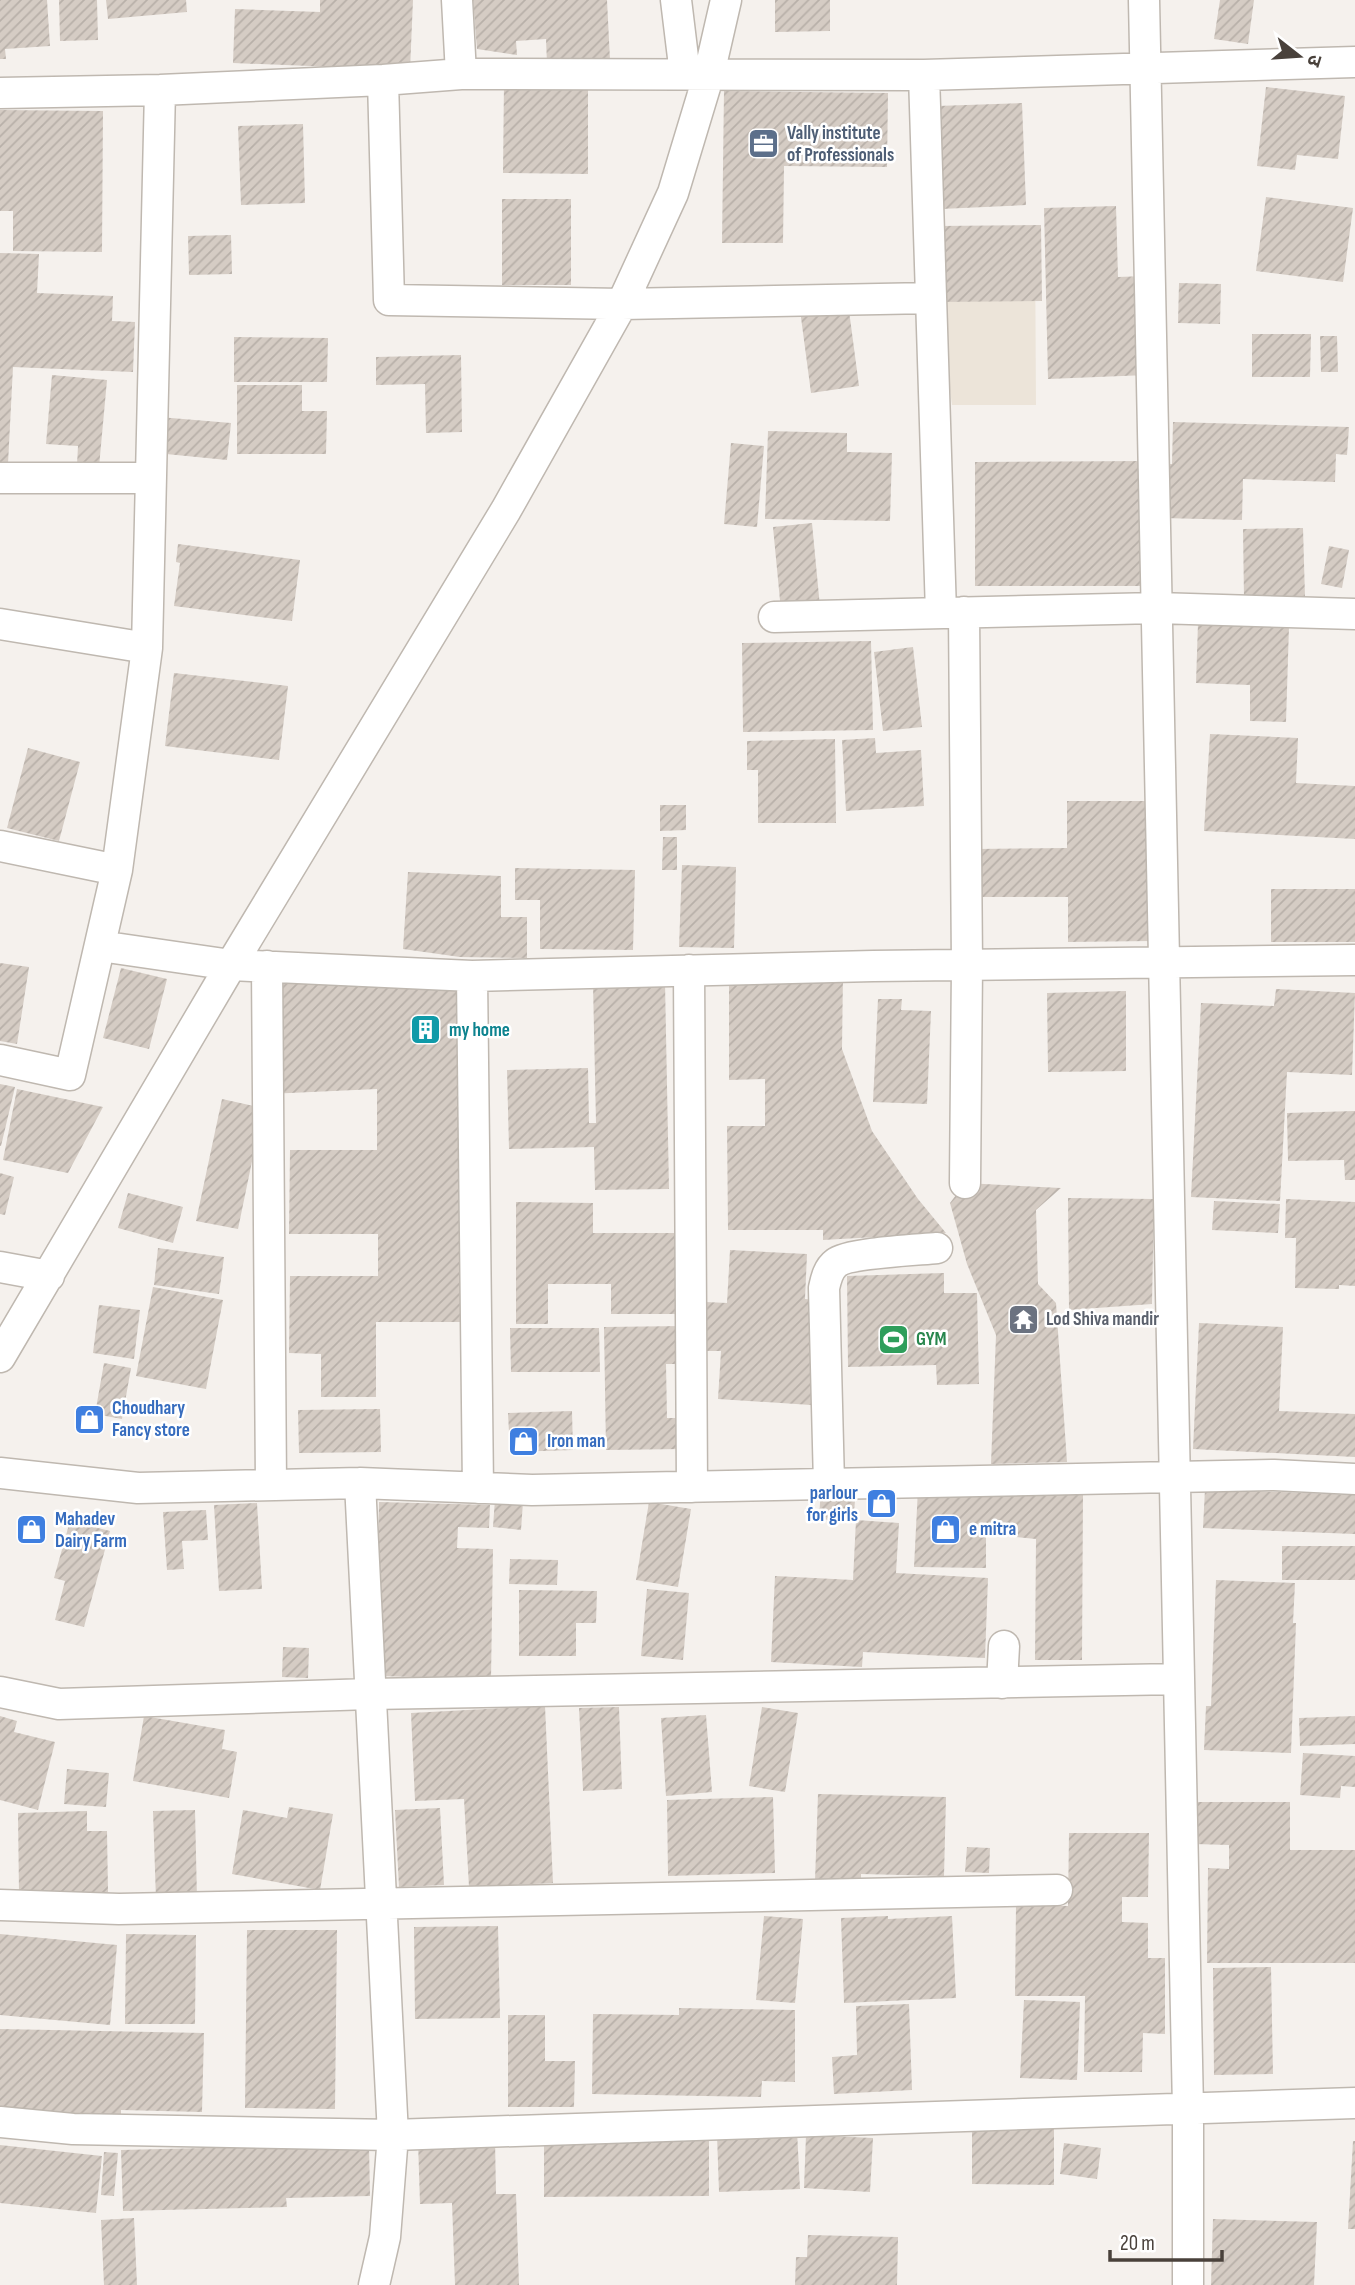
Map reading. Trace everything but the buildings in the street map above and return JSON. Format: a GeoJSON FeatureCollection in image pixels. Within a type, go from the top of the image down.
{"type":"FeatureCollection","features":[{"type":"Feature","properties":{"kind":"street"},"geometry":{"type":"LineString","coordinates":[[457,0],[461,74]]}},
{"type":"Feature","properties":{"kind":"street"},"geometry":{"type":"LineString","coordinates":[[676,0],[697,74]]}},
{"type":"Feature","properties":{"kind":"street"},"geometry":{"type":"LineString","coordinates":[[0,1357],[231,965],[506,510],[622,304],[673,193],[697,74],[726,0]]}},
{"type":"Feature","properties":{"kind":"street"},"geometry":{"type":"LineString","coordinates":[[1144,0],[1188,2109],[1188,2285]]}},
{"type":"Feature","properties":{"kind":"street"},"geometry":{"type":"LineString","coordinates":[[0,93],[160,90],[461,74],[924,75],[1355,62]]}},
{"type":"Feature","properties":{"kind":"street"},"geometry":{"type":"LineString","coordinates":[[924,75],[931,298],[953,613],[967,965],[965,1183]]}},
{"type":"Feature","properties":{"kind":"street"},"geometry":{"type":"LineString","coordinates":[[383,80],[389,300],[622,304],[931,298]]}},
{"type":"Feature","properties":{"kind":"street"},"geometry":{"type":"LineString","coordinates":[[0,1060],[69,1075],[117,870],[147,648],[160,90]]}},
{"type":"Feature","properties":{"kind":"street"},"geometry":{"type":"LineString","coordinates":[[0,478],[151,478]]}},
{"type":"Feature","properties":{"kind":"street"},"geometry":{"type":"LineString","coordinates":[[774,617],[1157,608],[1355,614]]}},
{"type":"Feature","properties":{"kind":"street"},"geometry":{"type":"LineString","coordinates":[[0,624],[147,648]]}},
{"type":"Feature","properties":{"kind":"street"},"geometry":{"type":"LineString","coordinates":[[0,846],[117,870]]}},
{"type":"Feature","properties":{"kind":"street"},"geometry":{"type":"LineString","coordinates":[[100,946],[231,965],[472,976],[1355,960]]}},
{"type":"Feature","properties":{"kind":"street"},"geometry":{"type":"LineString","coordinates":[[267,966],[271,1485]]}},
{"type":"Feature","properties":{"kind":"street"},"geometry":{"type":"LineString","coordinates":[[688,970],[692,1487]]}},
{"type":"Feature","properties":{"kind":"street"},"geometry":{"type":"LineString","coordinates":[[472,976],[478,1488]]}},
{"type":"Feature","properties":{"kind":"street"},"geometry":{"type":"LineString","coordinates":[[829,1484],[824,1288],[828,1273],[837,1262],[853,1257],[937,1248]]}},
{"type":"Feature","properties":{"kind":"street"},"geometry":{"type":"LineString","coordinates":[[0,1267],[48,1276]]}},
{"type":"Feature","properties":{"kind":"street"},"geometry":{"type":"LineString","coordinates":[[0,1473],[138,1488],[359,1483],[532,1490],[1274,1475],[1355,1479]]}},
{"type":"Feature","properties":{"kind":"street"},"geometry":{"type":"LineString","coordinates":[[359,1483],[393,2135],[385,2237],[374,2285]]}},
{"type":"Feature","properties":{"kind":"street"},"geometry":{"type":"LineString","coordinates":[[1002,1683],[1004,1646]]}},
{"type":"Feature","properties":{"kind":"street"},"geometry":{"type":"LineString","coordinates":[[0,1692],[59,1704],[1178,1679]]}},
{"type":"Feature","properties":{"kind":"street"},"geometry":{"type":"LineString","coordinates":[[0,1905],[119,1909],[1057,1890]]}},
{"type":"Feature","properties":{"kind":"street"},"geometry":{"type":"LineString","coordinates":[[0,2122],[73,2129],[393,2135],[1355,2104]]}},
{"type":"Feature","properties":{"kind":"shaded area"},"geometry":{"type":"Polygon","coordinates":[[[1035,234],[1036,405],[952,405],[930,240],[1035,234]]]}},
{"type":"Feature","properties":{"kind":"place","name":"Vally institute of Professionals"},"geometry":{"type":"Point","coordinates":[764,144]}},
{"type":"Feature","properties":{"kind":"place","name":"my home"},"geometry":{"type":"Point","coordinates":[426,1030]}},
{"type":"Feature","properties":{"kind":"place","name":"Lod Shiva mandir"},"geometry":{"type":"Point","coordinates":[1023,1319]}},
{"type":"Feature","properties":{"kind":"place","name":"GYM"},"geometry":{"type":"Point","coordinates":[893,1339]}},
{"type":"Feature","properties":{"kind":"place","name":"Choudhary Fancy store"},"geometry":{"type":"Point","coordinates":[89,1419]}},
{"type":"Feature","properties":{"kind":"place","name":"Iron man"},"geometry":{"type":"Point","coordinates":[524,1441]}},
{"type":"Feature","properties":{"kind":"place","name":"parlour for girls"},"geometry":{"type":"Point","coordinates":[881,1504]}},
{"type":"Feature","properties":{"kind":"place","name":"e mitra"},"geometry":{"type":"Point","coordinates":[946,1529]}},
{"type":"Feature","properties":{"kind":"place","name":"Mahadev Dairy Farm"},"geometry":{"type":"Point","coordinates":[32,1530]}}]}
